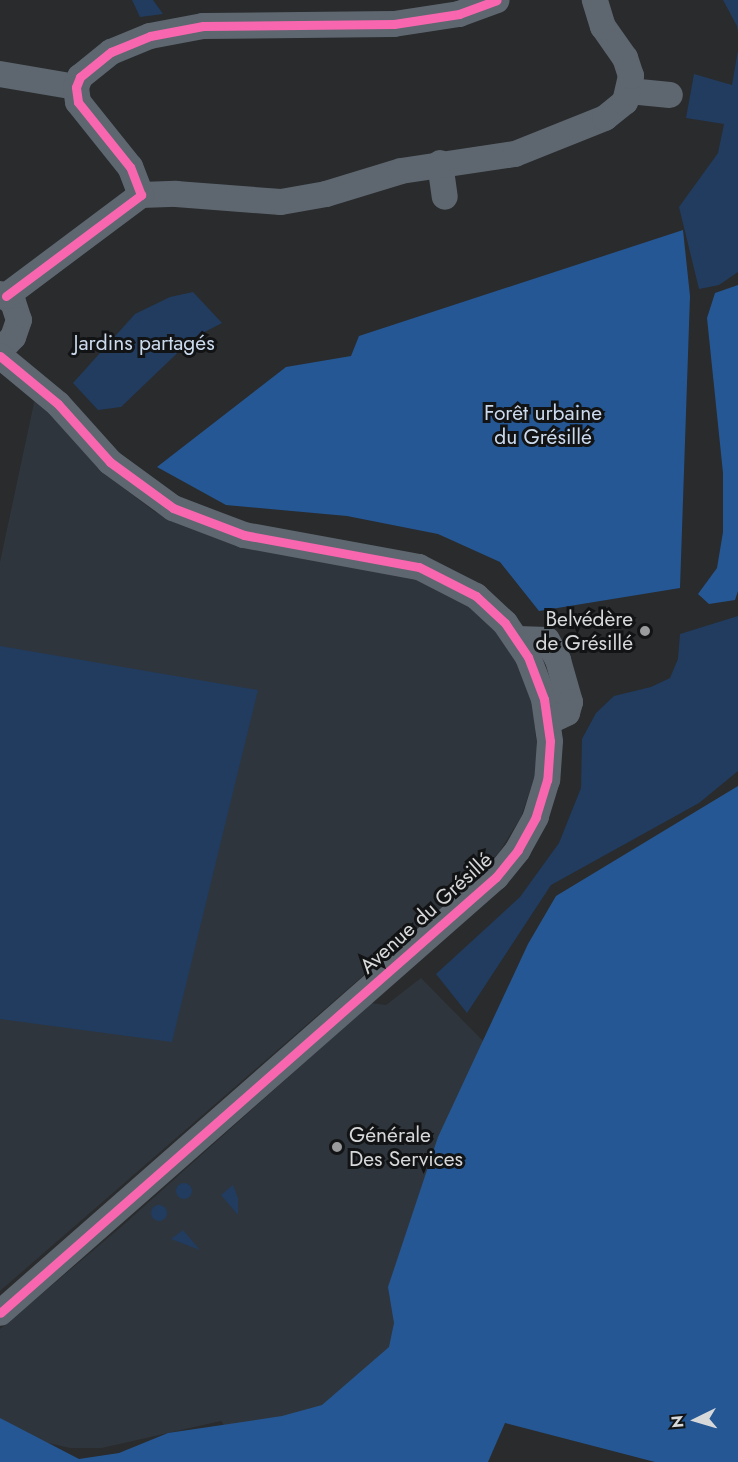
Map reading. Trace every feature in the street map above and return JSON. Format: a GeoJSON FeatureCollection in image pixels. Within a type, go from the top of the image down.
{"type":"FeatureCollection","features":[{"type":"Feature","properties":{"kind":"street"},"geometry":{"type":"LineString","coordinates":[[141,195],[130,167],[78,102],[76,87],[88,68],[111,52],[150,36],[182,28],[394,24],[459,14],[497,0]]}},
{"type":"Feature","properties":{"kind":"street"},"geometry":{"type":"LineString","coordinates":[[0,351],[13,337],[19,320],[13,302],[3,295],[141,195],[176,194],[281,202],[326,194],[440,163],[515,154],[613,114],[630,91],[629,67],[608,37],[595,0]]}},
{"type":"Feature","properties":{"kind":"street"},"geometry":{"type":"LineString","coordinates":[[0,74],[76,87]]}},
{"type":"Feature","properties":{"kind":"street"},"geometry":{"type":"LineString","coordinates":[[630,91],[670,95]]}},
{"type":"Feature","properties":{"kind":"street"},"geometry":{"type":"LineString","coordinates":[[440,163],[445,197]]}},
{"type":"Feature","properties":{"kind":"street","name":"Avenue du Grésillé"},"geometry":{"type":"LineString","coordinates":[[0,356],[58,404],[116,468],[173,508],[244,535],[377,558],[440,575],[476,596],[518,639],[537,677],[548,722],[549,761],[542,799],[523,842],[496,877],[0,1313]]}},
{"type":"Feature","properties":{"kind":"shaded area"},"geometry":{"type":"Polygon","coordinates":[[[35,398],[113,480],[155,512],[229,542],[414,577],[474,609],[491,625],[517,661],[533,705],[537,750],[535,776],[521,817],[500,851],[479,875],[0,1291],[0,562],[35,398]]]}},
{"type":"Feature","properties":{"kind":"shaded area"},"geometry":{"type":"Polygon","coordinates":[[[421,978],[490,1048],[383,1413],[226,1428],[221,1421],[102,1448],[70,1448],[35,1440],[0,1418],[0,1329],[122,1226],[371,1003],[386,1005],[421,978]]]}},
{"type":"Feature","properties":{"kind":"green space"},"geometry":{"type":"Polygon","coordinates":[[[132,0],[153,0],[163,14],[140,17],[132,0]]]}},
{"type":"Feature","properties":{"kind":"green space"},"geometry":{"type":"Polygon","coordinates":[[[723,0],[738,0],[738,33],[737,26],[723,0]]]}},
{"type":"Feature","properties":{"kind":"green space"},"geometry":{"type":"Polygon","coordinates":[[[738,50],[738,272],[719,285],[699,289],[679,207],[718,153],[724,124],[686,118],[694,74],[732,85],[738,50]]]}},
{"type":"Feature","properties":{"kind":"green space","name":"Forêt urbaine du Grésillé"},"geometry":{"type":"Polygon","coordinates":[[[683,230],[690,296],[680,588],[539,611],[500,562],[438,534],[347,516],[226,505],[157,467],[286,367],[351,356],[359,336],[683,230]]]}},
{"type":"Feature","properties":{"kind":"green space"},"geometry":{"type":"Polygon","coordinates":[[[738,285],[738,591],[735,600],[709,604],[698,594],[717,568],[723,532],[723,473],[707,318],[715,293],[738,285]]]}},
{"type":"Feature","properties":{"kind":"green space","name":"Jardins partagés"},"geometry":{"type":"Polygon","coordinates":[[[193,292],[222,323],[193,338],[121,407],[98,410],[73,383],[135,314],[170,297],[193,292]]]}},
{"type":"Feature","properties":{"kind":"green space"},"geometry":{"type":"Polygon","coordinates":[[[738,616],[738,771],[699,803],[551,885],[467,1013],[436,974],[520,897],[559,843],[581,788],[582,739],[596,713],[614,696],[651,687],[670,678],[678,659],[680,634],[738,616]]]}},
{"type":"Feature","properties":{"kind":"green space"},"geometry":{"type":"Polygon","coordinates":[[[0,646],[258,690],[172,1042],[0,1019],[0,646]]]}},
{"type":"Feature","properties":{"kind":"green space"},"geometry":{"type":"Polygon","coordinates":[[[738,786],[738,1462],[655,1462],[505,1423],[488,1462],[0,1462],[0,1418],[79,1459],[119,1453],[168,1433],[282,1416],[322,1405],[389,1347],[394,1323],[388,1287],[438,1137],[528,944],[556,896],[738,786]]]}},
{"type":"Feature","properties":{"kind":"green space"},"geometry":{"type":"Polygon","coordinates":[[[184,1183],[190,1185],[192,1191],[190,1197],[184,1199],[178,1197],[176,1191],[178,1185],[184,1183]]]}},
{"type":"Feature","properties":{"kind":"green space"},"geometry":{"type":"Polygon","coordinates":[[[233,1185],[238,1198],[238,1215],[221,1195],[233,1185]]]}},
{"type":"Feature","properties":{"kind":"green space"},"geometry":{"type":"Polygon","coordinates":[[[159,1205],[165,1207],[167,1213],[165,1219],[159,1221],[153,1219],[151,1213],[153,1207],[159,1205]]]}},
{"type":"Feature","properties":{"kind":"green space"},"geometry":{"type":"Polygon","coordinates":[[[183,1230],[200,1250],[171,1239],[183,1230]]]}},
{"type":"Feature","properties":{"kind":"cycle path"},"geometry":{"type":"LineString","coordinates":[[6,296],[141,195],[130,167],[78,102],[76,87],[80,77],[111,52],[150,36],[203,26],[394,24],[459,14],[497,0]]}},
{"type":"Feature","properties":{"kind":"cycle path"},"geometry":{"type":"LineString","coordinates":[[0,356],[58,404],[110,462],[173,508],[244,535],[419,567],[476,596],[505,623],[528,657],[544,699],[550,741],[547,780],[536,817],[518,850],[496,877],[0,1313]]}},
{"type":"Feature","properties":{"kind":"place","name":"Belvédère de Grésillé"},"geometry":{"type":"Point","coordinates":[645,631]}},
{"type":"Feature","properties":{"kind":"place","name":"Générale Des Services"},"geometry":{"type":"Point","coordinates":[337,1147]}}]}
